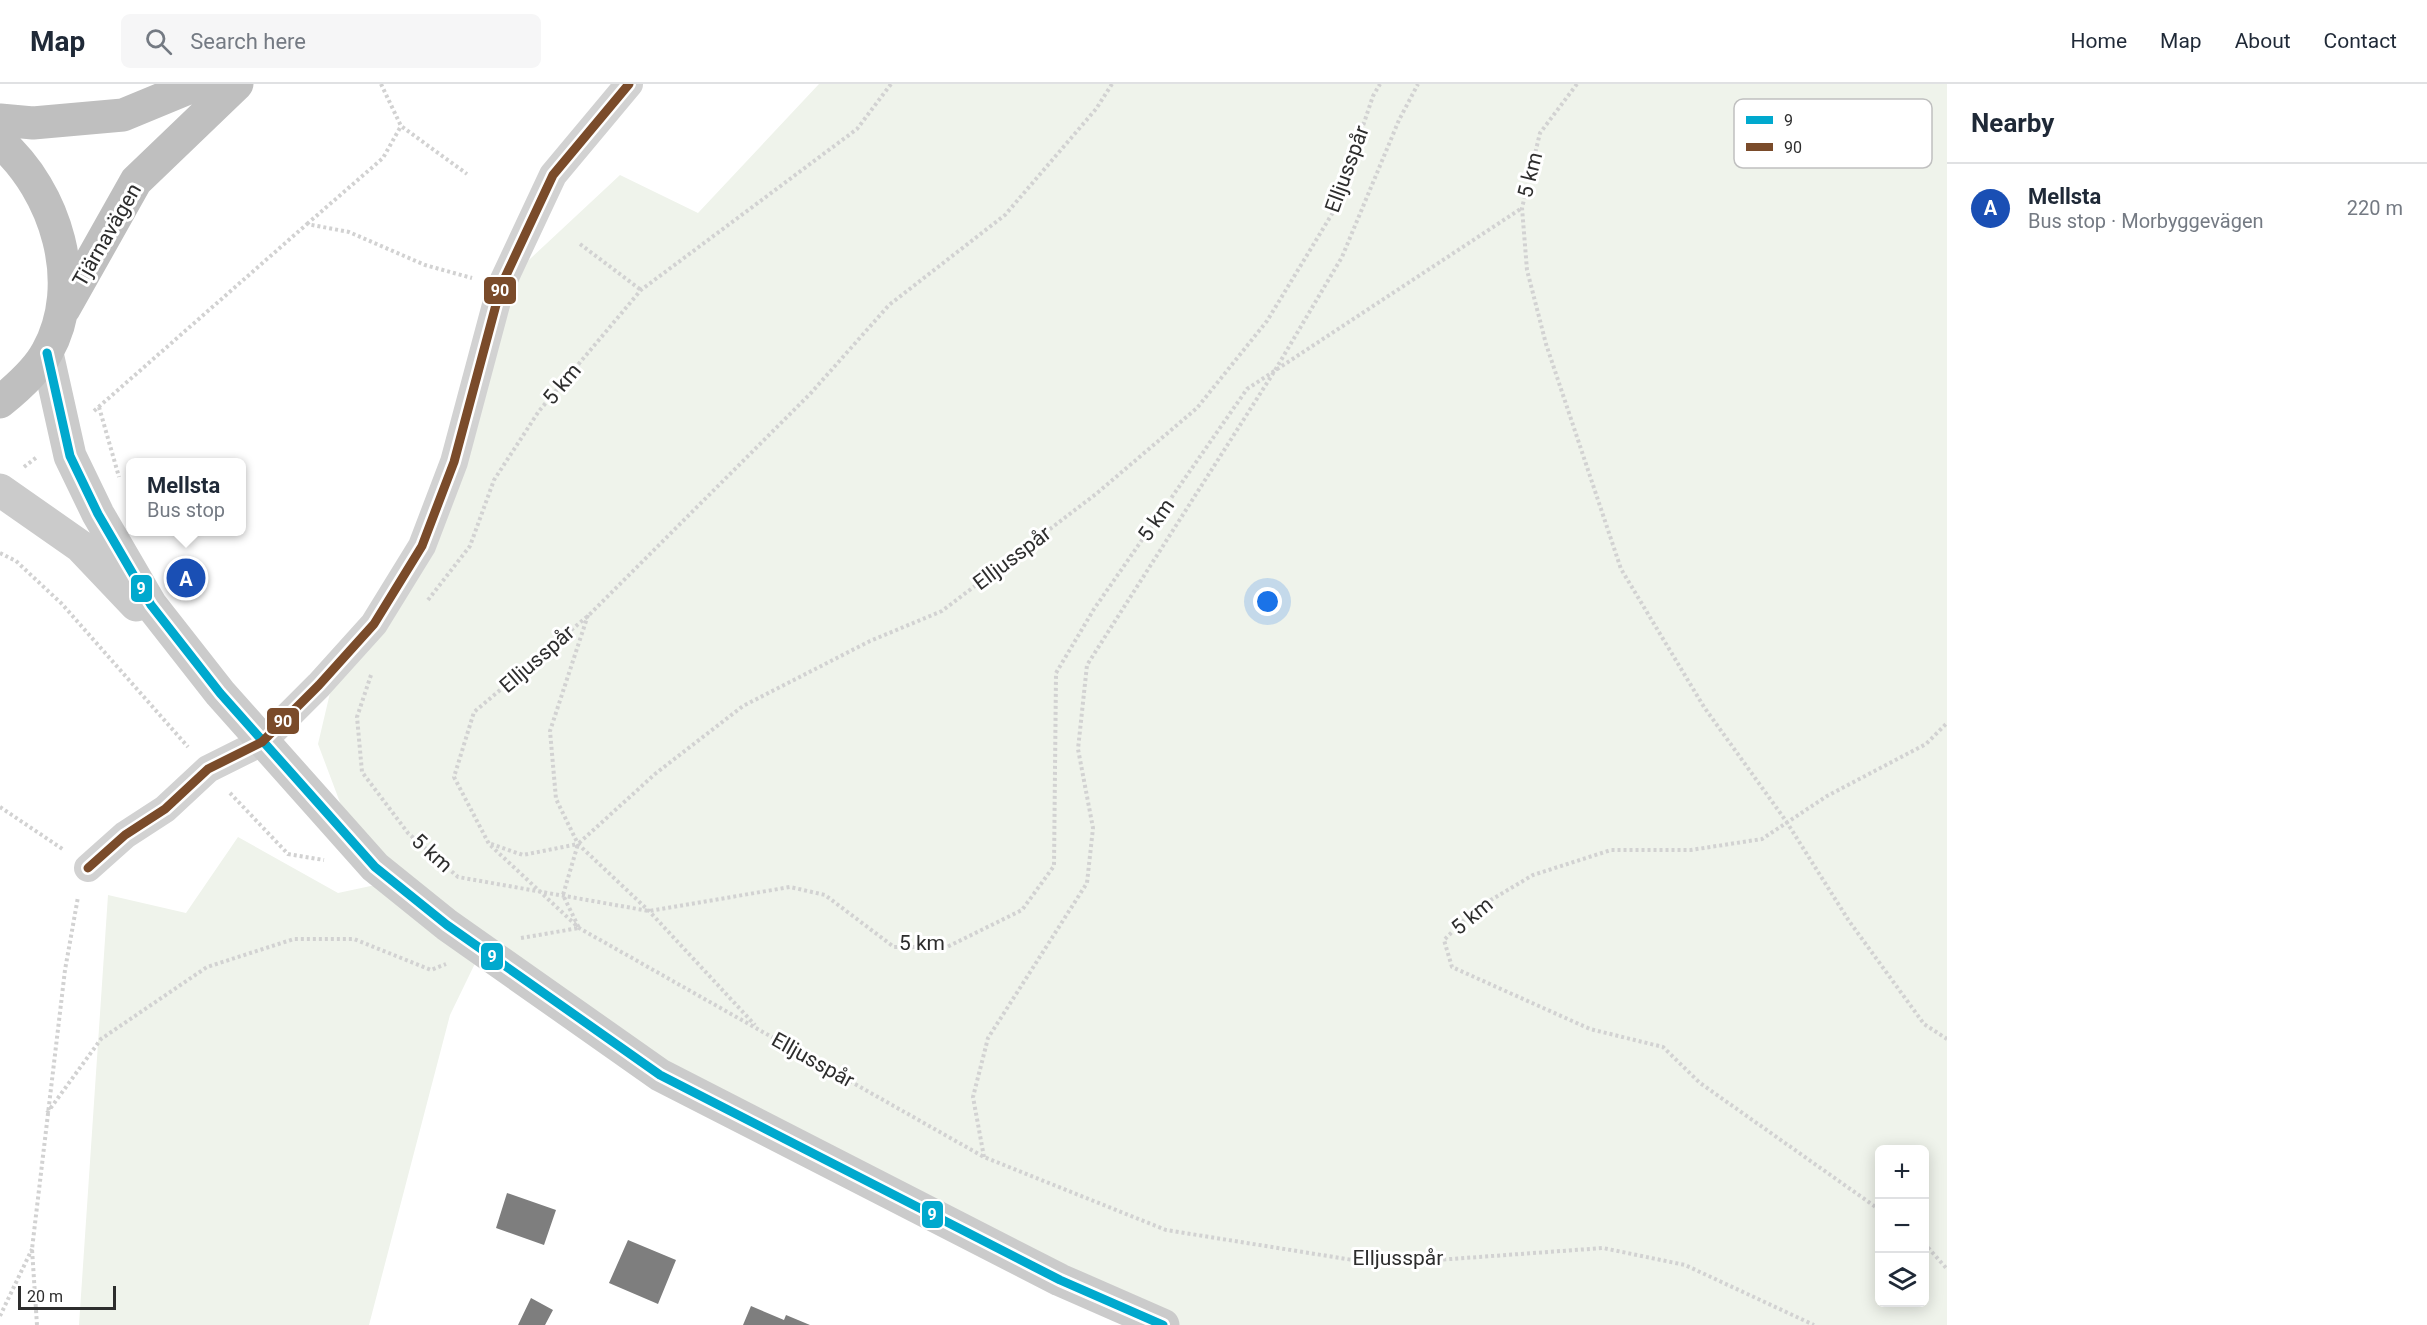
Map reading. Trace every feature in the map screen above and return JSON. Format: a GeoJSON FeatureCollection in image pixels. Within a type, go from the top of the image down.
{"type":"FeatureCollection","features":[{"type":"Feature","properties":{"kind":"highway"},"geometry":{"type":"LineString","coordinates":[[0,120],[33,123],[123,115],[198,84]]}},
{"type":"Feature","properties":{"kind":"highway","name":"Tjärnavägen"},"geometry":{"type":"LineString","coordinates":[[60,315],[136,181],[237,84]]}},
{"type":"Feature","properties":{"kind":"highway"},"geometry":{"type":"LineString","coordinates":[[0,142],[41,191],[52,215],[64,272],[60,315],[47,353],[0,402]]}},
{"type":"Feature","properties":{"kind":"street"},"geometry":{"type":"LineString","coordinates":[[88,868],[125,835],[165,809],[208,770],[262,742],[319,686],[374,624],[422,546],[454,462],[501,286],[553,175],[629,84]]}},
{"type":"Feature","properties":{"kind":"street"},"geometry":{"type":"LineString","coordinates":[[47,353],[70,456],[98,514],[151,605],[220,693],[375,867],[482,949],[660,1075],[1060,1280],[1163,1325]]}},
{"type":"Feature","properties":{"kind":"street"},"geometry":{"type":"LineString","coordinates":[[9,481],[80,546],[220,693]]}},
{"type":"Feature","properties":{"kind":"path"},"geometry":{"type":"LineString","coordinates":[[381,84],[401,126],[467,174]]}},
{"type":"Feature","properties":{"kind":"path","name":"5 km"},"geometry":{"type":"LineString","coordinates":[[422,608],[470,546],[494,480],[539,411],[641,290],[856,129],[891,84]]}},
{"type":"Feature","properties":{"kind":"path","name":"Elljusspår"},"geometry":{"type":"LineString","coordinates":[[1112,84],[1096,109],[1005,215],[889,305],[811,393],[589,615],[474,712],[454,777],[489,843],[579,927],[759,1030],[984,1157],[1166,1230],[1359,1260],[1437,1260],[1603,1248],[1685,1265],[1814,1325]]}},
{"type":"Feature","properties":{"kind":"path","name":"Elljusspår"},"geometry":{"type":"LineString","coordinates":[[578,844],[655,774],[743,706],[870,640],[942,611],[1096,494],[1197,408],[1267,321],[1335,209],[1373,96],[1380,84]]}},
{"type":"Feature","properties":{"kind":"path","name":"Elljusspår"},"geometry":{"type":"LineString","coordinates":[[984,1157],[973,1097],[988,1038],[1087,883],[1093,828],[1078,749],[1087,665],[1274,372],[1342,257],[1399,120],[1418,84]]}},
{"type":"Feature","properties":{"kind":"path","name":"5 km"},"geometry":{"type":"LineString","coordinates":[[373,669],[357,717],[362,772],[408,833],[458,877],[649,911],[790,887],[825,895],[894,947],[946,947],[1022,910],[1054,866],[1056,673],[1094,609],[1247,389],[1522,208],[1540,133],[1577,84]]}},
{"type":"Feature","properties":{"kind":"path"},"geometry":{"type":"LineString","coordinates":[[9,481],[99,407],[384,158],[401,126]]}},
{"type":"Feature","properties":{"kind":"path"},"geometry":{"type":"LineString","coordinates":[[1522,208],[1527,270],[1546,344],[1621,569],[1704,707],[1786,821],[1849,921],[1924,1024],[1947,1039]]}},
{"type":"Feature","properties":{"kind":"path"},"geometry":{"type":"LineString","coordinates":[[307,225],[349,232],[425,265],[501,286]]}},
{"type":"Feature","properties":{"kind":"path"},"geometry":{"type":"LineString","coordinates":[[580,244],[641,290]]}},
{"type":"Feature","properties":{"kind":"path"},"geometry":{"type":"LineString","coordinates":[[99,407],[121,484]]}},
{"type":"Feature","properties":{"kind":"path"},"geometry":{"type":"LineString","coordinates":[[0,553],[16,561],[62,604],[208,770],[288,854],[375,867]]}},
{"type":"Feature","properties":{"kind":"path"},"geometry":{"type":"LineString","coordinates":[[589,615],[550,731],[556,799],[578,844],[649,911],[759,1030]]}},
{"type":"Feature","properties":{"kind":"path","name":"5 km"},"geometry":{"type":"LineString","coordinates":[[1875,1206],[1700,1083],[1663,1047],[1590,1029],[1452,967],[1444,940],[1474,910],[1533,875],[1611,850],[1691,849],[1762,838],[1786,821],[1926,744],[1947,723]]}},
{"type":"Feature","properties":{"kind":"path"},"geometry":{"type":"LineString","coordinates":[[0,807],[88,868],[77,900],[47,1113],[32,1249],[37,1325]]}},
{"type":"Feature","properties":{"kind":"path"},"geometry":{"type":"LineString","coordinates":[[489,843],[523,855],[578,844]]}},
{"type":"Feature","properties":{"kind":"path"},"geometry":{"type":"LineString","coordinates":[[47,1113],[101,1039],[207,966],[294,939],[354,939],[431,970],[482,949],[529,935],[579,927],[563,895],[578,844]]}},
{"type":"Feature","properties":{"kind":"path"},"geometry":{"type":"LineString","coordinates":[[0,1316],[32,1249]]}},
{"type":"Feature","properties":{"kind":"path"},"geometry":{"type":"LineString","coordinates":[[1929,1249],[1947,1269]]}},
{"type":"Feature","properties":{"kind":"shaded area"},"geometry":{"type":"Polygon","coordinates":[[[819,84],[1947,84],[1947,1325],[1163,1325],[660,1075],[482,949],[450,1015],[369,1325],[79,1325],[108,895],[186,913],[238,837],[338,893],[380,884],[353,837],[318,744],[330,693],[382,629],[501,286],[620,175],[698,213],[819,84]]]}},
{"type":"Feature","properties":{"kind":"building"},"geometry":{"type":"Polygon","coordinates":[[[507,1193],[556,1210],[544,1245],[496,1228],[507,1193]]]}},
{"type":"Feature","properties":{"kind":"building"},"geometry":{"type":"Polygon","coordinates":[[[628,1240],[676,1260],[658,1304],[609,1283],[628,1240]]]}},
{"type":"Feature","properties":{"kind":"building"},"geometry":{"type":"Polygon","coordinates":[[[531,1298],[553,1310],[545,1325],[518,1325],[531,1298]]]}},
{"type":"Feature","properties":{"kind":"building"},"geometry":{"type":"Polygon","coordinates":[[[751,1306],[784,1320],[786,1315],[810,1325],[743,1325],[751,1306]]]}},
{"type":"Feature","properties":{"kind":"transit line","name":"90"},"geometry":{"type":"LineString","coordinates":[[88,868],[125,835],[165,809],[208,769],[262,742],[319,685],[374,624],[422,546],[454,462],[501,286],[553,175],[629,84]]}},
{"type":"Feature","properties":{"kind":"transit line","name":"9"},"geometry":{"type":"LineString","coordinates":[[47,353],[70,456],[98,514],[151,605],[220,693],[375,867],[447,925],[660,1075],[1060,1280],[1163,1325]]}},
{"type":"Feature","properties":{"kind":"place","name":"Mellsta"},"geometry":{"type":"Point","coordinates":[186,578]}}]}
